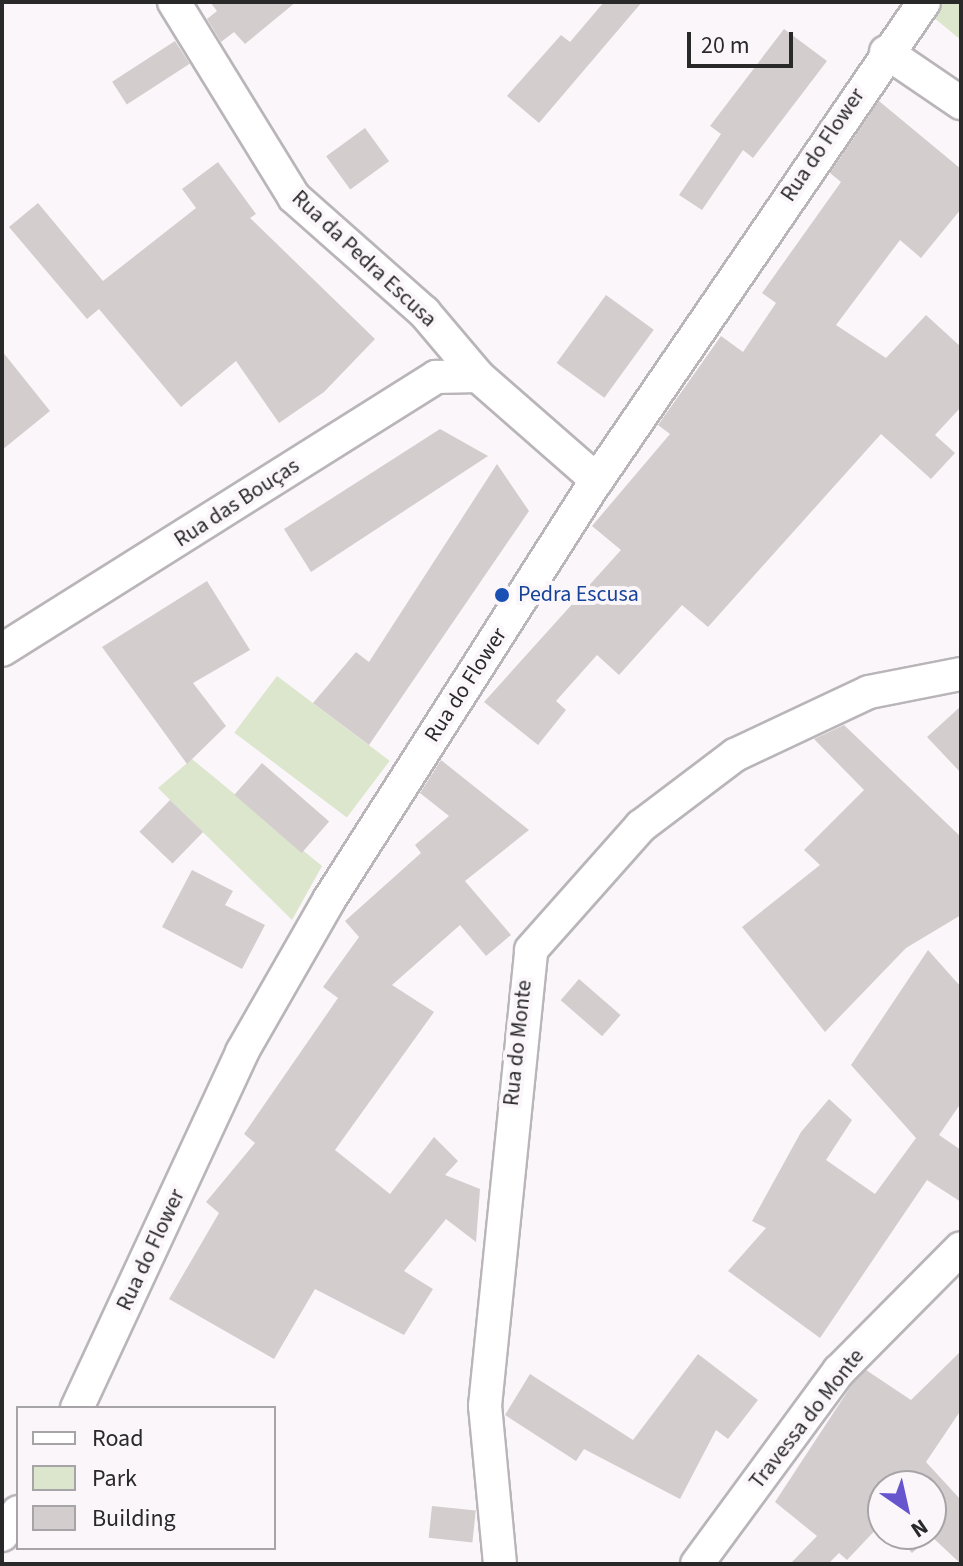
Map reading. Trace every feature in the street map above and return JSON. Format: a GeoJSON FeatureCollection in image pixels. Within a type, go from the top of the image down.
{"type":"FeatureCollection","features":[{"type":"Feature","properties":{"kind":"street","name":"Rua da Pedra Escusa"},"geometry":{"type":"LineString","coordinates":[[174,2],[294,197],[424,312],[478,376],[597,480]]}},
{"type":"Feature","properties":{"kind":"street","name":"Rua do Flower"},"geometry":{"type":"LineString","coordinates":[[78,1406],[242,1052],[329,900],[597,480],[886,52],[924,2]]}},
{"type":"Feature","properties":{"kind":"street"},"geometry":{"type":"LineString","coordinates":[[886,52],[961,103]]}},
{"type":"Feature","properties":{"kind":"street","name":"Rua das Bouças"},"geometry":{"type":"LineString","coordinates":[[2,650],[392,402],[436,377],[478,376]]}},
{"type":"Feature","properties":{"kind":"street","name":"Rua do Monte"},"geometry":{"type":"LineString","coordinates":[[500,1564],[485,1406],[531,950],[641,826],[735,755],[869,692],[961,674]]}},
{"type":"Feature","properties":{"kind":"street","name":"Travessa do Monte"},"geometry":{"type":"LineString","coordinates":[[697,1564],[839,1371],[961,1248]]}},
{"type":"Feature","properties":{"kind":"street"},"geometry":{"type":"LineString","coordinates":[[2,1535],[16,1515]]}},
{"type":"Feature","properties":{"kind":"green space"},"geometry":{"type":"Polygon","coordinates":[[[945,2],[961,2],[961,40],[933,17],[945,2]]]}},
{"type":"Feature","properties":{"kind":"green space"},"geometry":{"type":"Polygon","coordinates":[[[277,676],[390,761],[347,818],[234,733],[277,676]]]}},
{"type":"Feature","properties":{"kind":"green space"},"geometry":{"type":"Polygon","coordinates":[[[192,759],[322,866],[292,920],[158,788],[192,759]]]}},
{"type":"Feature","properties":{"kind":"building"},"geometry":{"type":"Polygon","coordinates":[[[210,2],[296,2],[245,44],[234,32],[221,42],[207,19],[217,11],[210,2]]]}},
{"type":"Feature","properties":{"kind":"building"},"geometry":{"type":"Polygon","coordinates":[[[604,2],[642,2],[539,123],[507,96],[561,35],[570,42],[604,2]]]}},
{"type":"Feature","properties":{"kind":"building"},"geometry":{"type":"Polygon","coordinates":[[[784,29],[827,61],[753,158],[743,150],[702,210],[679,195],[721,134],[710,126],[784,29]]]}},
{"type":"Feature","properties":{"kind":"building"},"geometry":{"type":"Polygon","coordinates":[[[175,41],[190,64],[127,104],[112,82],[175,41]]]}},
{"type":"Feature","properties":{"kind":"building"},"geometry":{"type":"Polygon","coordinates":[[[879,101],[961,169],[961,209],[921,258],[900,240],[836,325],[886,358],[926,315],[961,347],[961,407],[935,435],[955,453],[931,479],[881,434],[708,627],[682,605],[619,675],[597,655],[556,701],[566,710],[538,745],[484,702],[621,550],[592,526],[670,434],[658,425],[721,336],[743,352],[776,303],[762,293],[841,182],[830,173],[879,101]]]}},
{"type":"Feature","properties":{"kind":"building"},"geometry":{"type":"Polygon","coordinates":[[[365,128],[389,161],[350,189],[326,156],[365,128]]]}},
{"type":"Feature","properties":{"kind":"building"},"geometry":{"type":"Polygon","coordinates":[[[218,162],[256,214],[250,218],[375,339],[324,392],[279,423],[236,361],[181,407],[99,309],[87,319],[9,227],[38,203],[103,281],[196,208],[182,189],[218,162]]]}},
{"type":"Feature","properties":{"kind":"building"},"geometry":{"type":"Polygon","coordinates":[[[606,295],[654,330],[604,398],[557,363],[606,295]]]}},
{"type":"Feature","properties":{"kind":"building"},"geometry":{"type":"Polygon","coordinates":[[[2,351],[50,411],[2,450],[2,351]]]}},
{"type":"Feature","properties":{"kind":"building"},"geometry":{"type":"Polygon","coordinates":[[[440,429],[488,456],[311,572],[284,529],[440,429]]]}},
{"type":"Feature","properties":{"kind":"building"},"geometry":{"type":"Polygon","coordinates":[[[497,464],[529,511],[369,745],[313,703],[356,652],[369,662],[497,464]]]}},
{"type":"Feature","properties":{"kind":"building"},"geometry":{"type":"Polygon","coordinates":[[[207,581],[250,650],[193,683],[226,726],[187,764],[102,647],[207,581]]]}},
{"type":"Feature","properties":{"kind":"building"},"geometry":{"type":"Polygon","coordinates":[[[961,706],[961,773],[927,737],[961,706]]]}},
{"type":"Feature","properties":{"kind":"building"},"geometry":{"type":"Polygon","coordinates":[[[844,725],[961,837],[961,915],[906,948],[825,1032],[742,927],[820,865],[804,850],[864,790],[814,739],[844,725]]]}},
{"type":"Feature","properties":{"kind":"building"},"geometry":{"type":"Polygon","coordinates":[[[441,760],[529,830],[465,881],[511,935],[486,956],[460,925],[392,985],[434,1012],[335,1150],[390,1194],[434,1137],[458,1161],[445,1175],[480,1189],[476,1242],[446,1219],[404,1271],[433,1289],[404,1335],[315,1289],[274,1359],[169,1299],[219,1213],[206,1202],[255,1143],[244,1134],[338,998],[323,987],[359,937],[345,921],[421,853],[415,845],[449,816],[420,793],[441,760]]]}},
{"type":"Feature","properties":{"kind":"building"},"geometry":{"type":"Polygon","coordinates":[[[262,763],[329,821],[302,853],[234,795],[262,763]]]}},
{"type":"Feature","properties":{"kind":"building"},"geometry":{"type":"Polygon","coordinates":[[[170,800],[203,832],[173,864],[139,832],[170,800]]]}},
{"type":"Feature","properties":{"kind":"building"},"geometry":{"type":"Polygon","coordinates":[[[192,870],[233,891],[225,905],[265,925],[242,969],[162,927],[192,870]]]}},
{"type":"Feature","properties":{"kind":"building"},"geometry":{"type":"Polygon","coordinates":[[[928,950],[961,987],[961,1103],[939,1135],[961,1150],[961,1202],[927,1180],[820,1338],[728,1271],[766,1228],[752,1221],[801,1132],[829,1099],[852,1120],[826,1160],[875,1194],[916,1138],[851,1065],[928,950]]]}},
{"type":"Feature","properties":{"kind":"building"},"geometry":{"type":"Polygon","coordinates":[[[579,979],[621,1015],[602,1036],[561,1000],[579,979]]]}},
{"type":"Feature","properties":{"kind":"building"},"geometry":{"type":"Polygon","coordinates":[[[961,1351],[961,1410],[926,1462],[933,1470],[867,1470],[867,1539],[847,1560],[839,1553],[828,1564],[790,1564],[817,1536],[775,1502],[853,1383],[866,1370],[911,1400],[961,1351]]]}},
{"type":"Feature","properties":{"kind":"building"},"geometry":{"type":"Polygon","coordinates":[[[698,1354],[758,1400],[728,1439],[716,1430],[680,1499],[584,1449],[576,1461],[505,1415],[530,1374],[633,1440],[698,1354]]]}},
{"type":"Feature","properties":{"kind":"building"},"geometry":{"type":"Polygon","coordinates":[[[947,1485],[961,1500],[961,1564],[946,1550],[947,1485]]]}},
{"type":"Feature","properties":{"kind":"building"},"geometry":{"type":"Polygon","coordinates":[[[432,1506],[476,1511],[472,1542],[429,1538],[432,1506]]]}},
{"type":"Feature","properties":{"kind":"place","name":"Pedra Escusa"},"geometry":{"type":"Point","coordinates":[502,595]}}]}
